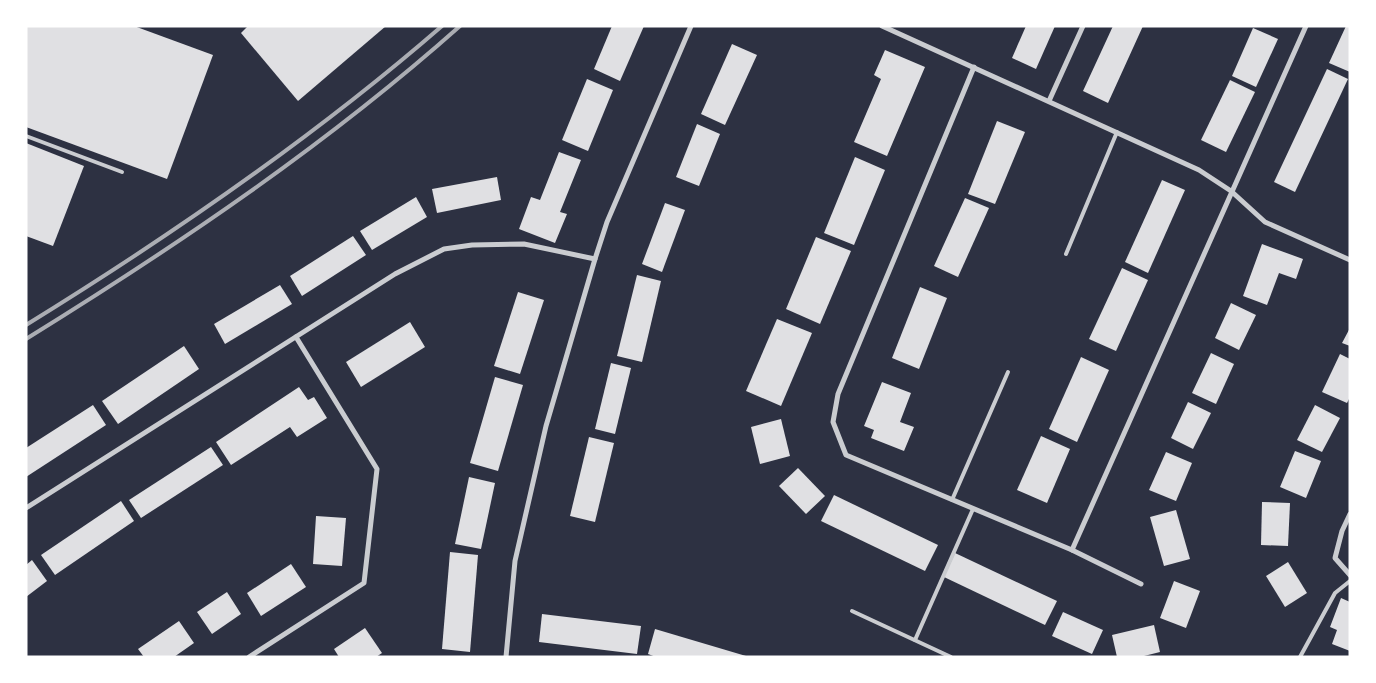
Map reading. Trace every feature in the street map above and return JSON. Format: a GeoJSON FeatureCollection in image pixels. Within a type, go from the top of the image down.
{"type":"FeatureCollection","features":[{"type":"Feature","properties":{"kind":"street"},"geometry":{"type":"LineString","coordinates":[[506,657],[515,561],[546,426],[607,222],[691,26]]}},
{"type":"Feature","properties":{"kind":"street"},"geometry":{"type":"LineString","coordinates":[[882,26],[1199,170],[1231,191],[1265,222],[1350,260]]}},
{"type":"Feature","properties":{"kind":"street"},"geometry":{"type":"LineString","coordinates":[[1049,101],[1083,26]]}},
{"type":"Feature","properties":{"kind":"street"},"geometry":{"type":"LineString","coordinates":[[1072,550],[1306,26]]}},
{"type":"Feature","properties":{"kind":"street"},"geometry":{"type":"LineString","coordinates":[[974,67],[838,394],[833,422],[846,456],[1072,550],[1141,584]]}},
{"type":"Feature","properties":{"kind":"street"},"geometry":{"type":"LineString","coordinates":[[26,508],[395,274],[444,249],[472,245],[524,244],[595,259]]}},
{"type":"Feature","properties":{"kind":"street"},"geometry":{"type":"LineString","coordinates":[[248,657],[364,583],[376,469],[296,336]]}},
{"type":"Feature","properties":{"kind":"street"},"geometry":{"type":"LineString","coordinates":[[1350,514],[1342,531],[1335,558],[1350,575]]}},
{"type":"Feature","properties":{"kind":"lane"},"geometry":{"type":"LineString","coordinates":[[1066,254],[1117,132]]}},
{"type":"Feature","properties":{"kind":"lane"},"geometry":{"type":"LineString","coordinates":[[26,136],[122,172]]}},
{"type":"Feature","properties":{"kind":"lane"},"geometry":{"type":"LineString","coordinates":[[952,500],[1008,372]]}},
{"type":"Feature","properties":{"kind":"lane"},"geometry":{"type":"LineString","coordinates":[[915,640],[973,509]]}},
{"type":"Feature","properties":{"kind":"lane"},"geometry":{"type":"LineString","coordinates":[[1300,657],[1335,592],[1350,581]]}},
{"type":"Feature","properties":{"kind":"lane"},"geometry":{"type":"LineString","coordinates":[[852,611],[952,657]]}},
{"type":"Feature","properties":{"kind":"building"},"geometry":{"type":"Polygon","coordinates":[[[26,26],[134,26],[213,55],[167,179],[26,127],[26,26]]]}},
{"type":"Feature","properties":{"kind":"building"},"geometry":{"type":"Polygon","coordinates":[[[248,26],[386,26],[298,101],[241,33],[248,26]]]}},
{"type":"Feature","properties":{"kind":"building"},"geometry":{"type":"Polygon","coordinates":[[[612,26],[644,26],[620,81],[594,69],[612,26]]]}},
{"type":"Feature","properties":{"kind":"building"},"geometry":{"type":"Polygon","coordinates":[[[1026,26],[1055,26],[1036,69],[1012,58],[1026,26]]]}},
{"type":"Feature","properties":{"kind":"building"},"geometry":{"type":"Polygon","coordinates":[[[1113,26],[1143,26],[1108,103],[1083,91],[1113,26]]]}},
{"type":"Feature","properties":{"kind":"building"},"geometry":{"type":"Polygon","coordinates":[[[1346,26],[1350,26],[1350,72],[1329,63],[1346,26]]]}},
{"type":"Feature","properties":{"kind":"building"},"geometry":{"type":"Polygon","coordinates":[[[1253,28],[1278,39],[1256,87],[1232,76],[1253,28]]]}},
{"type":"Feature","properties":{"kind":"building"},"geometry":{"type":"Polygon","coordinates":[[[732,44],[757,55],[725,125],[701,114],[732,44]]]}},
{"type":"Feature","properties":{"kind":"building"},"geometry":{"type":"Polygon","coordinates":[[[885,50],[925,67],[887,156],[854,142],[881,79],[874,75],[885,50]]]}},
{"type":"Feature","properties":{"kind":"building"},"geometry":{"type":"Polygon","coordinates":[[[1327,69],[1348,79],[1295,192],[1274,182],[1327,69]]]}},
{"type":"Feature","properties":{"kind":"building"},"geometry":{"type":"Polygon","coordinates":[[[587,79],[613,90],[588,151],[562,140],[587,79]]]}},
{"type":"Feature","properties":{"kind":"building"},"geometry":{"type":"Polygon","coordinates":[[[1230,80],[1255,92],[1226,152],[1201,140],[1230,80]]]}},
{"type":"Feature","properties":{"kind":"building"},"geometry":{"type":"Polygon","coordinates":[[[997,121],[1025,132],[995,204],[968,194],[997,121]]]}},
{"type":"Feature","properties":{"kind":"building"},"geometry":{"type":"Polygon","coordinates":[[[697,124],[720,134],[699,186],[676,177],[697,124]]]}},
{"type":"Feature","properties":{"kind":"building"},"geometry":{"type":"Polygon","coordinates":[[[26,143],[84,166],[53,246],[26,236],[26,143]]]}},
{"type":"Feature","properties":{"kind":"building"},"geometry":{"type":"Polygon","coordinates":[[[559,152],[581,160],[560,212],[567,214],[555,243],[519,229],[531,197],[540,200],[559,152]]]}},
{"type":"Feature","properties":{"kind":"building"},"geometry":{"type":"Polygon","coordinates":[[[855,157],[885,170],[854,245],[824,233],[855,157]]]}},
{"type":"Feature","properties":{"kind":"building"},"geometry":{"type":"Polygon","coordinates":[[[497,177],[501,200],[437,213],[432,189],[497,177]]]}},
{"type":"Feature","properties":{"kind":"building"},"geometry":{"type":"Polygon","coordinates":[[[1162,180],[1185,190],[1148,273],[1125,262],[1162,180]]]}},
{"type":"Feature","properties":{"kind":"building"},"geometry":{"type":"Polygon","coordinates":[[[416,197],[427,217],[372,250],[360,231],[416,197]]]}},
{"type":"Feature","properties":{"kind":"building"},"geometry":{"type":"Polygon","coordinates":[[[965,198],[989,208],[958,277],[934,266],[965,198]]]}},
{"type":"Feature","properties":{"kind":"building"},"geometry":{"type":"Polygon","coordinates":[[[665,203],[685,210],[662,272],[642,264],[665,203]]]}},
{"type":"Feature","properties":{"kind":"building"},"geometry":{"type":"Polygon","coordinates":[[[353,236],[366,255],[302,296],[290,276],[353,236]]]}},
{"type":"Feature","properties":{"kind":"building"},"geometry":{"type":"Polygon","coordinates":[[[816,237],[851,251],[820,324],[786,309],[816,237]]]}},
{"type":"Feature","properties":{"kind":"building"},"geometry":{"type":"Polygon","coordinates":[[[1262,244],[1303,259],[1296,279],[1279,273],[1267,305],[1243,296],[1262,244]]]}},
{"type":"Feature","properties":{"kind":"building"},"geometry":{"type":"Polygon","coordinates":[[[1122,268],[1148,280],[1116,351],[1089,339],[1122,268]]]}},
{"type":"Feature","properties":{"kind":"building"},"geometry":{"type":"Polygon","coordinates":[[[637,275],[661,281],[642,362],[617,356],[637,275]]]}},
{"type":"Feature","properties":{"kind":"building"},"geometry":{"type":"Polygon","coordinates":[[[280,285],[292,304],[225,344],[214,324],[280,285]]]}},
{"type":"Feature","properties":{"kind":"building"},"geometry":{"type":"Polygon","coordinates":[[[920,287],[947,298],[919,369],[892,358],[920,287]]]}},
{"type":"Feature","properties":{"kind":"building"},"geometry":{"type":"Polygon","coordinates":[[[518,292],[544,300],[520,374],[494,366],[518,292]]]}},
{"type":"Feature","properties":{"kind":"building"},"geometry":{"type":"Polygon","coordinates":[[[1231,303],[1256,315],[1239,350],[1215,338],[1231,303]]]}},
{"type":"Feature","properties":{"kind":"building"},"geometry":{"type":"Polygon","coordinates":[[[777,319],[812,333],[781,406],[746,391],[777,319]]]}},
{"type":"Feature","properties":{"kind":"building"},"geometry":{"type":"Polygon","coordinates":[[[410,322],[425,347],[361,387],[346,362],[410,322]]]}},
{"type":"Feature","properties":{"kind":"building"},"geometry":{"type":"Polygon","coordinates":[[[1350,328],[1350,346],[1342,343],[1350,328]]]}},
{"type":"Feature","properties":{"kind":"building"},"geometry":{"type":"Polygon","coordinates":[[[184,346],[199,369],[118,424],[102,401],[184,346]]]}},
{"type":"Feature","properties":{"kind":"building"},"geometry":{"type":"Polygon","coordinates":[[[1211,353],[1234,364],[1216,404],[1192,393],[1211,353]]]}},
{"type":"Feature","properties":{"kind":"building"},"geometry":{"type":"Polygon","coordinates":[[[1340,354],[1350,359],[1350,397],[1347,403],[1322,392],[1340,354]]]}},
{"type":"Feature","properties":{"kind":"building"},"geometry":{"type":"Polygon","coordinates":[[[1081,357],[1109,370],[1077,442],[1049,429],[1081,357]]]}},
{"type":"Feature","properties":{"kind":"building"},"geometry":{"type":"Polygon","coordinates":[[[611,363],[631,368],[615,434],[595,429],[611,363]]]}},
{"type":"Feature","properties":{"kind":"building"},"geometry":{"type":"Polygon","coordinates":[[[495,377],[523,385],[498,471],[470,463],[495,377]]]}},
{"type":"Feature","properties":{"kind":"building"},"geometry":{"type":"Polygon","coordinates":[[[882,382],[911,393],[900,422],[914,427],[904,451],[871,438],[874,430],[864,426],[882,382]]]}},
{"type":"Feature","properties":{"kind":"building"},"geometry":{"type":"Polygon","coordinates":[[[299,387],[308,400],[314,397],[327,418],[297,437],[290,427],[231,465],[216,442],[299,387]]]}},
{"type":"Feature","properties":{"kind":"building"},"geometry":{"type":"Polygon","coordinates":[[[1188,402],[1211,413],[1193,449],[1171,438],[1188,402]]]}},
{"type":"Feature","properties":{"kind":"building"},"geometry":{"type":"Polygon","coordinates":[[[93,405],[106,425],[26,477],[26,448],[93,405]]]}},
{"type":"Feature","properties":{"kind":"building"},"geometry":{"type":"Polygon","coordinates":[[[1315,405],[1340,418],[1322,452],[1297,440],[1315,405]]]}},
{"type":"Feature","properties":{"kind":"building"},"geometry":{"type":"Polygon","coordinates":[[[781,419],[790,456],[760,464],[751,427],[781,419]]]}},
{"type":"Feature","properties":{"kind":"building"},"geometry":{"type":"Polygon","coordinates":[[[1041,436],[1070,449],[1047,503],[1017,490],[1041,436]]]}},
{"type":"Feature","properties":{"kind":"building"},"geometry":{"type":"Polygon","coordinates":[[[589,437],[614,443],[595,522],[570,516],[589,437]]]}},
{"type":"Feature","properties":{"kind":"building"},"geometry":{"type":"Polygon","coordinates":[[[211,447],[223,465],[141,518],[129,500],[211,447]]]}},
{"type":"Feature","properties":{"kind":"building"},"geometry":{"type":"Polygon","coordinates":[[[1295,451],[1321,461],[1306,498],[1280,487],[1295,451]]]}},
{"type":"Feature","properties":{"kind":"building"},"geometry":{"type":"Polygon","coordinates":[[[1166,452],[1192,463],[1176,501],[1149,490],[1166,452]]]}},
{"type":"Feature","properties":{"kind":"building"},"geometry":{"type":"Polygon","coordinates":[[[798,468],[825,496],[806,514],[779,486],[798,468]]]}},
{"type":"Feature","properties":{"kind":"building"},"geometry":{"type":"Polygon","coordinates":[[[469,477],[495,483],[481,549],[455,544],[469,477]]]}},
{"type":"Feature","properties":{"kind":"building"},"geometry":{"type":"Polygon","coordinates":[[[834,495],[938,545],[925,571],[821,521],[834,495]]]}},
{"type":"Feature","properties":{"kind":"building"},"geometry":{"type":"Polygon","coordinates":[[[121,501],[134,521],[55,575],[41,555],[121,501]]]}},
{"type":"Feature","properties":{"kind":"building"},"geometry":{"type":"Polygon","coordinates":[[[1262,502],[1290,503],[1288,546],[1261,545],[1262,502]]]}},
{"type":"Feature","properties":{"kind":"building"},"geometry":{"type":"Polygon","coordinates":[[[1176,510],[1190,559],[1164,566],[1150,517],[1176,510]]]}},
{"type":"Feature","properties":{"kind":"building"},"geometry":{"type":"Polygon","coordinates":[[[316,516],[346,518],[342,566],[313,564],[316,516]]]}},
{"type":"Feature","properties":{"kind":"building"},"geometry":{"type":"Polygon","coordinates":[[[450,552],[478,555],[470,652],[442,649],[450,552]]]}},
{"type":"Feature","properties":{"kind":"building"},"geometry":{"type":"Polygon","coordinates":[[[955,553],[1057,601],[1045,625],[944,577],[955,553]]]}},
{"type":"Feature","properties":{"kind":"building"},"geometry":{"type":"Polygon","coordinates":[[[32,560],[47,581],[26,597],[26,565],[32,560]]]}},
{"type":"Feature","properties":{"kind":"building"},"geometry":{"type":"Polygon","coordinates":[[[1288,562],[1307,593],[1285,607],[1266,576],[1288,562]]]}},
{"type":"Feature","properties":{"kind":"building"},"geometry":{"type":"Polygon","coordinates":[[[291,564],[306,587],[261,616],[247,593],[291,564]]]}},
{"type":"Feature","properties":{"kind":"building"},"geometry":{"type":"Polygon","coordinates":[[[1174,581],[1200,591],[1186,628],[1160,618],[1174,581]]]}},
{"type":"Feature","properties":{"kind":"building"},"geometry":{"type":"Polygon","coordinates":[[[227,592],[241,614],[212,634],[197,612],[227,592]]]}},
{"type":"Feature","properties":{"kind":"building"},"geometry":{"type":"Polygon","coordinates":[[[1341,598],[1350,602],[1350,651],[1332,644],[1337,630],[1330,627],[1341,598]]]}},
{"type":"Feature","properties":{"kind":"building"},"geometry":{"type":"Polygon","coordinates":[[[1063,612],[1103,630],[1092,654],[1052,636],[1063,612]]]}},
{"type":"Feature","properties":{"kind":"building"},"geometry":{"type":"Polygon","coordinates":[[[542,614],[641,626],[637,654],[539,642],[542,614]]]}},
{"type":"Feature","properties":{"kind":"building"},"geometry":{"type":"Polygon","coordinates":[[[179,621],[194,643],[174,657],[144,657],[138,649],[179,621]]]}},
{"type":"Feature","properties":{"kind":"building"},"geometry":{"type":"Polygon","coordinates":[[[1154,625],[1160,652],[1140,657],[1117,657],[1112,635],[1154,625]]]}},
{"type":"Feature","properties":{"kind":"building"},"geometry":{"type":"Polygon","coordinates":[[[365,628],[382,653],[376,657],[339,657],[334,649],[365,628]]]}},
{"type":"Feature","properties":{"kind":"building"},"geometry":{"type":"Polygon","coordinates":[[[655,629],[746,657],[656,657],[648,654],[655,629]]]}},
{"type":"Feature","properties":{"kind":"railway"},"geometry":{"type":"LineString","coordinates":[[26,325],[81,291],[240,184],[343,107],[442,26]]}},
{"type":"Feature","properties":{"kind":"railway"},"geometry":{"type":"LineString","coordinates":[[26,339],[139,267],[250,192],[357,112],[460,26]]}}]}
